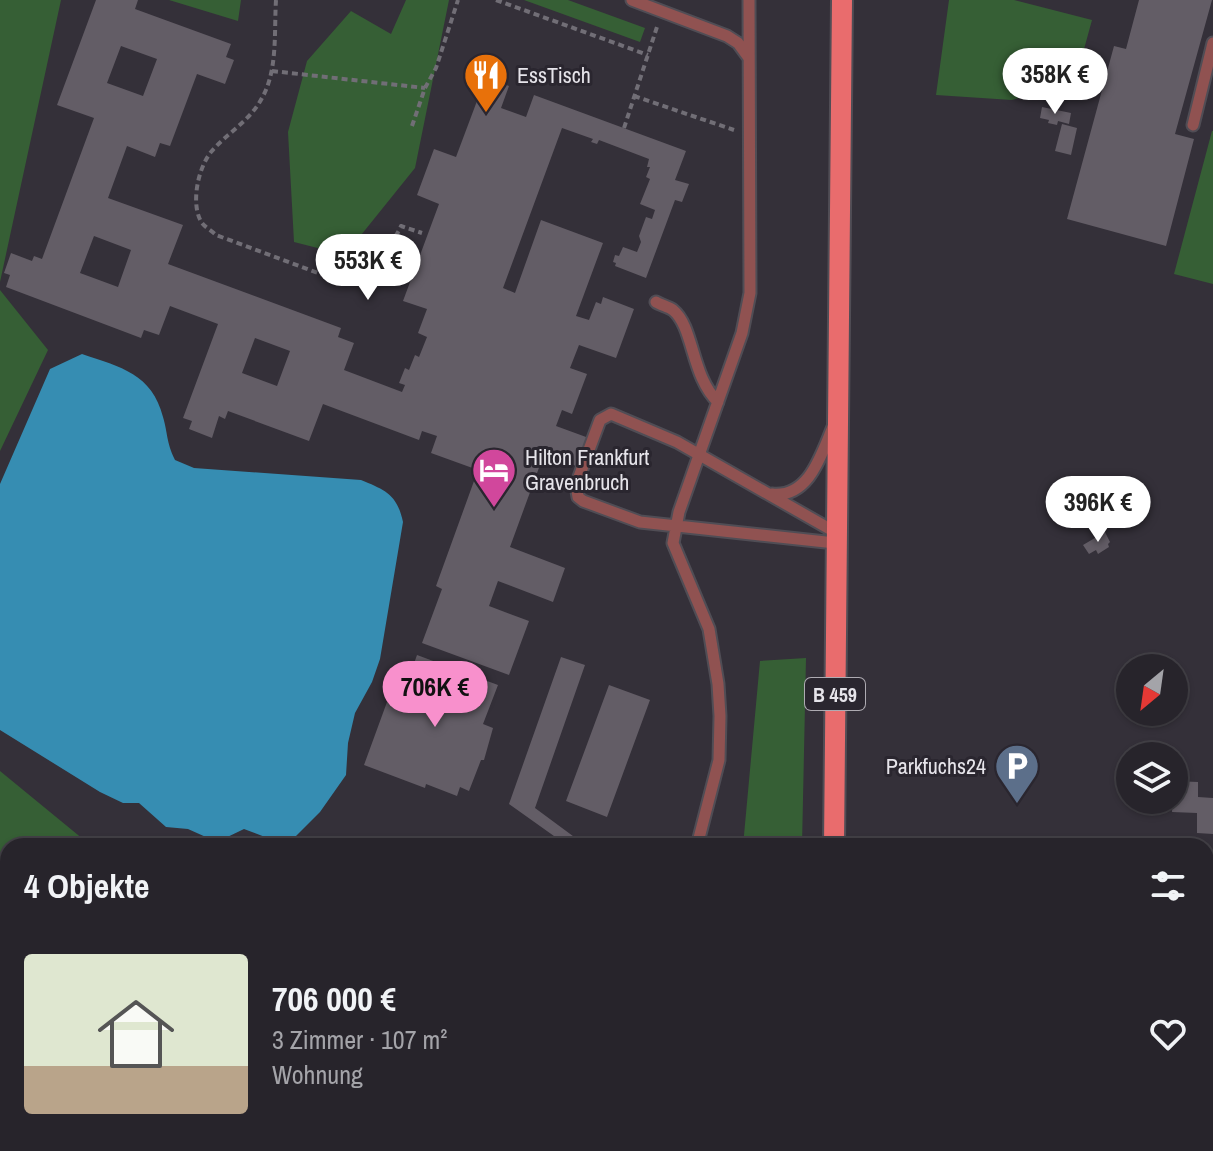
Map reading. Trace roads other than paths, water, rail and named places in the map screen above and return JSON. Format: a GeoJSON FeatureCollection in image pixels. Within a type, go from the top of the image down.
{"type":"FeatureCollection","features":[{"type":"Feature","properties":{"kind":"main road","name":"B 459"},"geometry":{"type":"LineString","coordinates":[[834,838],[842,0]]}},
{"type":"Feature","properties":{"kind":"lane"},"geometry":{"type":"LineString","coordinates":[[632,0],[727,36],[738,43],[749,58]]}},
{"type":"Feature","properties":{"kind":"lane"},"geometry":{"type":"LineString","coordinates":[[699,838],[719,760],[719,700],[709,629],[673,543],[675,527],[698,455],[742,333],[750,293],[749,0]]}},
{"type":"Feature","properties":{"kind":"lane"},"geometry":{"type":"LineString","coordinates":[[1193,125],[1213,43]]}},
{"type":"Feature","properties":{"kind":"lane"},"geometry":{"type":"LineString","coordinates":[[656,302],[673,310],[682,321],[700,378],[718,402]]}},
{"type":"Feature","properties":{"kind":"lane"},"geometry":{"type":"LineString","coordinates":[[611,414],[677,442],[764,494],[798,510],[835,537],[640,522],[583,501],[578,497],[576,485],[600,420],[611,414]]}},
{"type":"Feature","properties":{"kind":"lane"},"geometry":{"type":"LineString","coordinates":[[764,494],[790,494],[808,478],[837,419]]}},
{"type":"Feature","properties":{"kind":"water"},"geometry":{"type":"Polygon","coordinates":[[[82,354],[133,374],[158,402],[175,460],[194,468],[361,480],[383,490],[397,505],[403,522],[380,659],[372,682],[355,713],[348,743],[346,775],[320,812],[294,838],[268,838],[244,829],[225,838],[208,838],[188,829],[166,827],[139,803],[123,803],[100,792],[0,730],[0,484],[50,369],[82,354]]]}},
{"type":"Feature","properties":{"kind":"place","name":"EssTisch"},"geometry":{"type":"Point","coordinates":[486,114]}},
{"type":"Feature","properties":{"kind":"place","name":"Hilton Frankfurt Gravenbruch"},"geometry":{"type":"Point","coordinates":[494,509]}},
{"type":"Feature","properties":{"kind":"place","name":"Parkfuchs24"},"geometry":{"type":"Point","coordinates":[1017,805]}}]}
